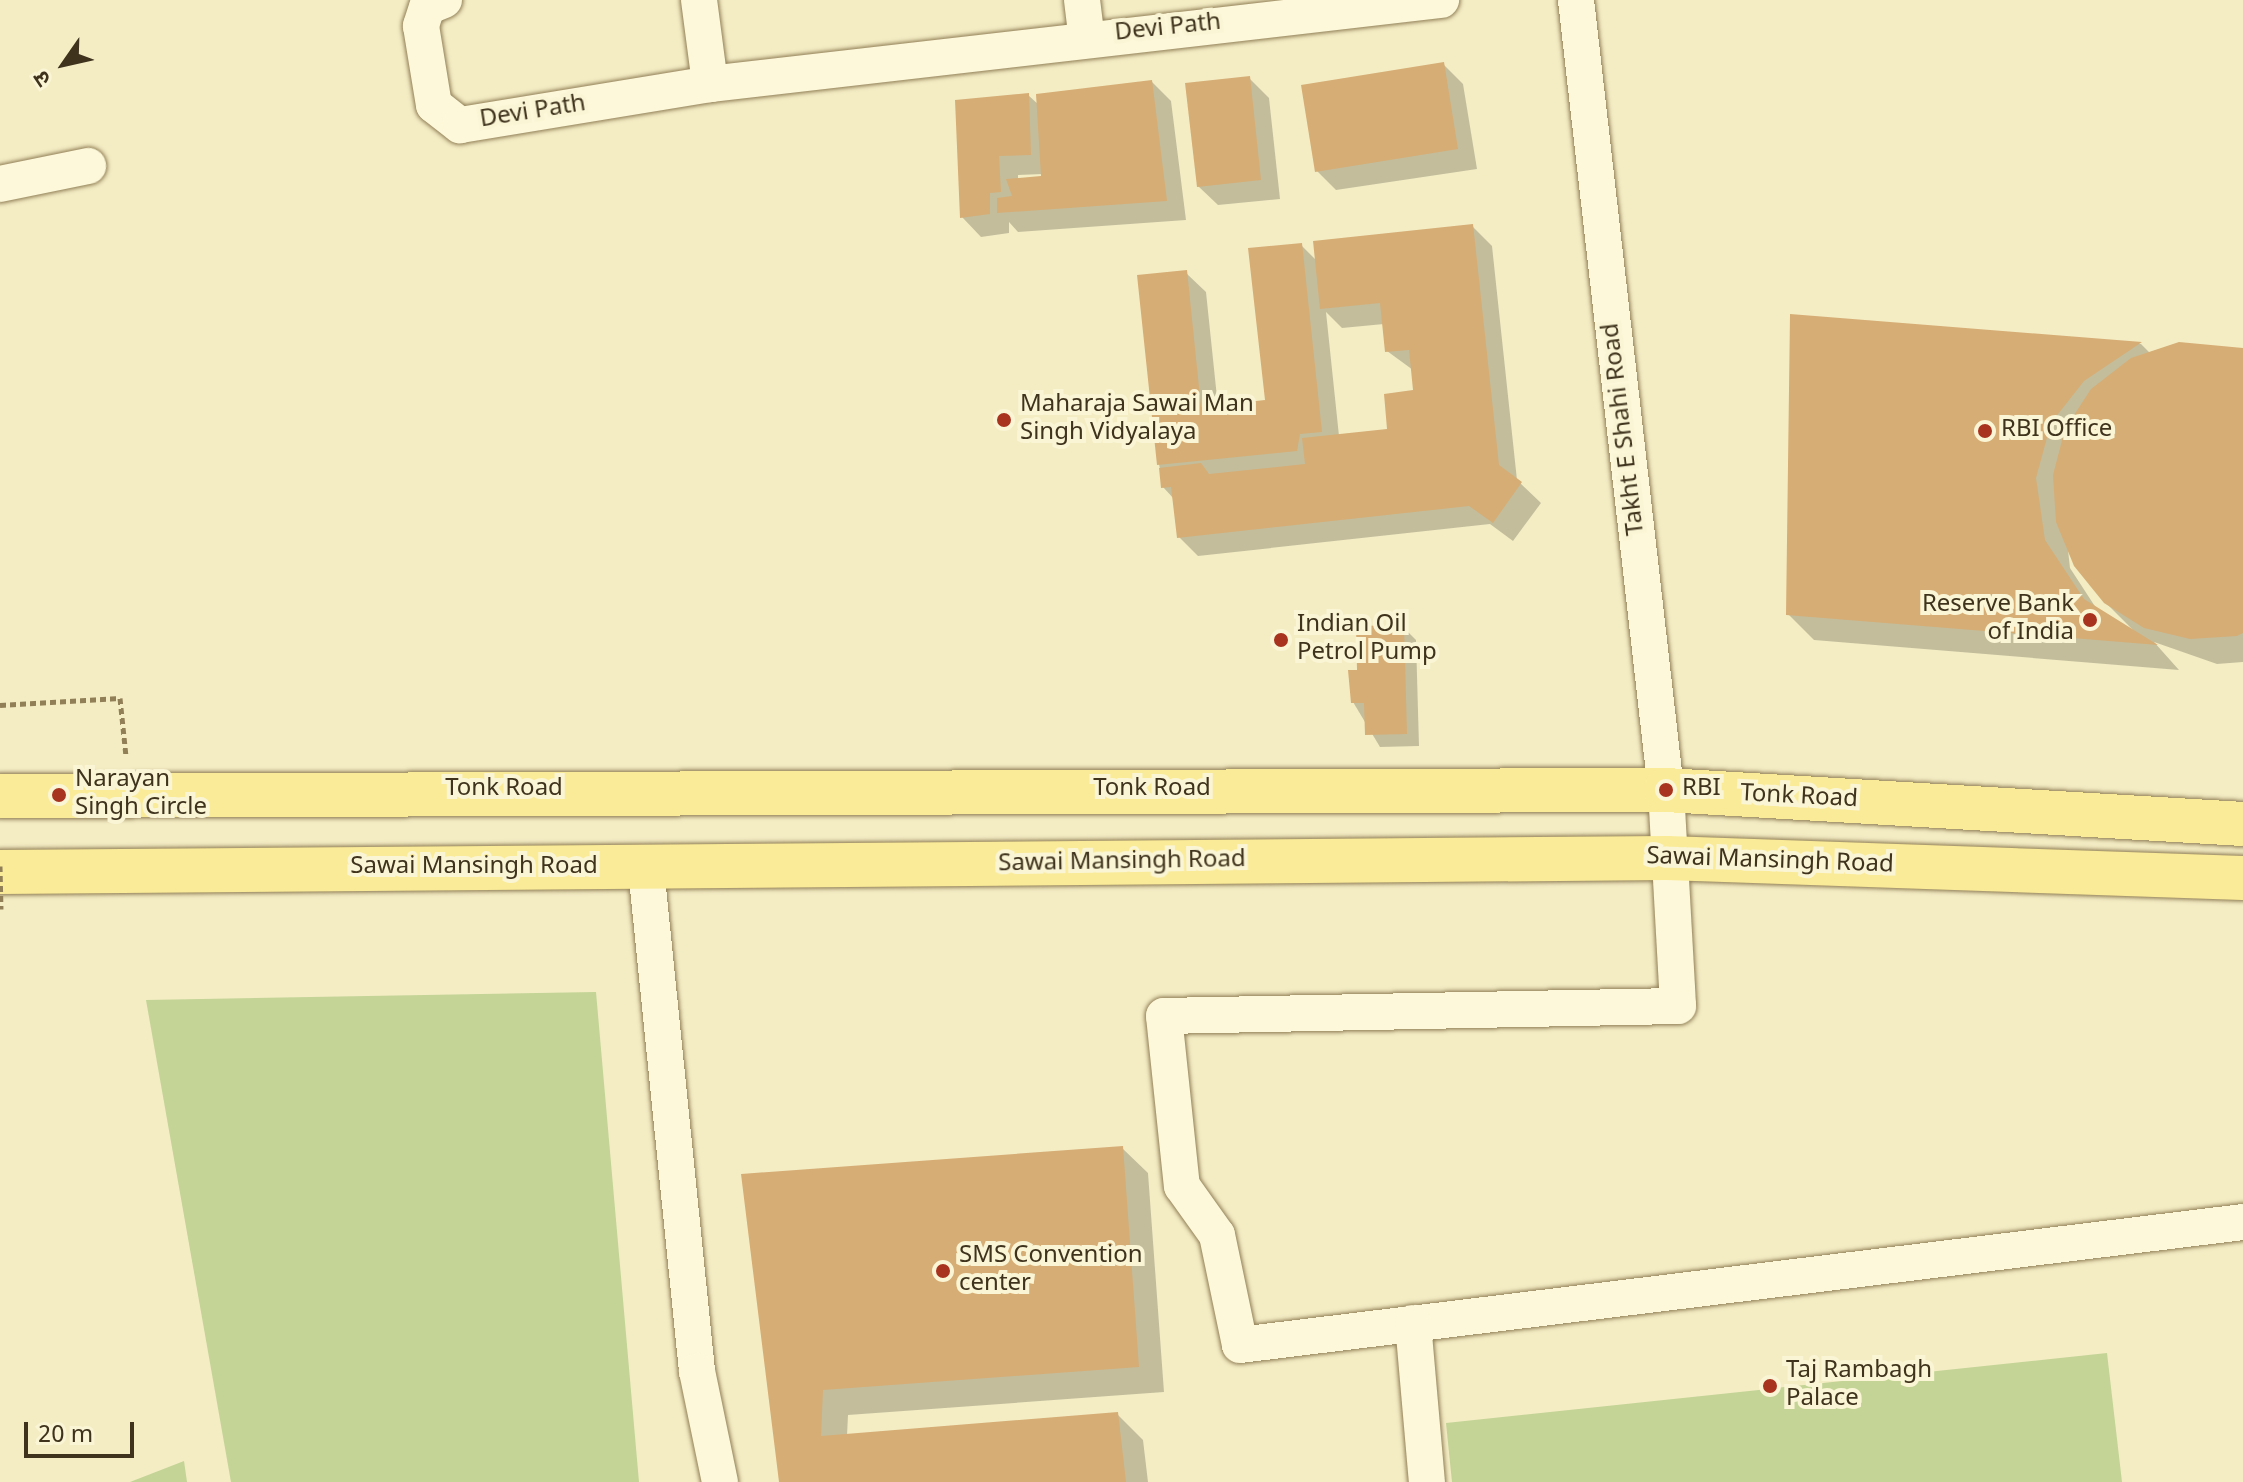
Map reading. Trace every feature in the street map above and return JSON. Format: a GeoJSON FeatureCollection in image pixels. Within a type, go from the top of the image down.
{"type":"FeatureCollection","features":[{"type":"Feature","properties":{"kind":"main road"},"geometry":{"type":"LineString","coordinates":[[0,786],[59,795]]}},
{"type":"Feature","properties":{"kind":"main road","name":"Tonk Road"},"geometry":{"type":"LineString","coordinates":[[59,795],[1666,790],[2243,824]]}},
{"type":"Feature","properties":{"kind":"main road"},"geometry":{"type":"LineString","coordinates":[[0,796],[59,795]]}},
{"type":"Feature","properties":{"kind":"main road","name":"Sawai Mansingh Road"},"geometry":{"type":"LineString","coordinates":[[1,890],[646,868],[1667,858],[2243,878]]}},
{"type":"Feature","properties":{"kind":"street","name":"Devi Path"},"geometry":{"type":"LineString","coordinates":[[444,0],[427,7],[421,26],[434,105],[451,123],[710,84],[1087,38],[1441,0]]}},
{"type":"Feature","properties":{"kind":"street"},"geometry":{"type":"LineString","coordinates":[[699,0],[710,84]]}},
{"type":"Feature","properties":{"kind":"street","name":"Devi Path"},"geometry":{"type":"LineString","coordinates":[[1082,0],[1087,38]]}},
{"type":"Feature","properties":{"kind":"street","name":"Takht E Shahi Road"},"geometry":{"type":"LineString","coordinates":[[1413,1323],[1240,1345],[1217,1235],[1182,1186],[1164,1016],[1678,1006],[1667,858],[1666,790],[1576,0]]}},
{"type":"Feature","properties":{"kind":"street"},"geometry":{"type":"LineString","coordinates":[[0,184],[88,166]]}},
{"type":"Feature","properties":{"kind":"street"},"geometry":{"type":"LineString","coordinates":[[646,868],[697,1371],[720,1482]]}},
{"type":"Feature","properties":{"kind":"street"},"geometry":{"type":"LineString","coordinates":[[1427,1482],[1413,1323],[2243,1222]]}},
{"type":"Feature","properties":{"kind":"path"},"geometry":{"type":"LineString","coordinates":[[0,705],[120,698],[129,793]]}},
{"type":"Feature","properties":{"kind":"path"},"geometry":{"type":"LineString","coordinates":[[0,866],[1,890]]}},
{"type":"Feature","properties":{"kind":"green space"},"geometry":{"type":"Polygon","coordinates":[[[596,992],[639,1482],[231,1482],[146,1000],[596,992]]]}},
{"type":"Feature","properties":{"kind":"green space"},"geometry":{"type":"Polygon","coordinates":[[[2107,1353],[2122,1482],[1452,1482],[1446,1423],[2107,1353]]]}},
{"type":"Feature","properties":{"kind":"green space"},"geometry":{"type":"Polygon","coordinates":[[[184,1461],[187,1482],[130,1482],[184,1461]]]}},
{"type":"Feature","properties":{"kind":"building"},"geometry":{"type":"Polygon","coordinates":[[[1444,62],[1458,149],[1315,172],[1301,85],[1444,62]]]}},
{"type":"Feature","properties":{"kind":"building"},"geometry":{"type":"Polygon","coordinates":[[[1250,76],[1261,180],[1197,187],[1185,83],[1250,76]]]}},
{"type":"Feature","properties":{"kind":"building"},"geometry":{"type":"Polygon","coordinates":[[[1152,80],[1167,201],[997,213],[997,198],[1012,196],[1006,179],[1041,176],[1036,94],[1152,80]]]}},
{"type":"Feature","properties":{"kind":"building"},"geometry":{"type":"Polygon","coordinates":[[[1029,93],[1031,155],[999,156],[1001,192],[990,193],[990,214],[960,218],[955,100],[1029,93]]]}},
{"type":"Feature","properties":{"kind":"building"},"geometry":{"type":"Polygon","coordinates":[[[1473,224],[1499,465],[1522,482],[1493,523],[1469,506],[1177,538],[1171,487],[1161,488],[1159,468],[1201,463],[1209,474],[1305,464],[1302,438],[1387,429],[1384,394],[1413,390],[1409,350],[1385,352],[1380,303],[1320,309],[1313,241],[1473,224]]]}},
{"type":"Feature","properties":{"kind":"building"},"geometry":{"type":"Polygon","coordinates":[[[1302,243],[1322,432],[1300,434],[1297,451],[1157,465],[1137,275],[1187,270],[1201,407],[1265,400],[1248,248],[1302,243]]]}},
{"type":"Feature","properties":{"kind":"building"},"geometry":{"type":"Polygon","coordinates":[[[1790,314],[2142,342],[2084,381],[2051,423],[2036,478],[2045,540],[2084,599],[2158,645],[1786,615],[1790,314]]]}},
{"type":"Feature","properties":{"kind":"building"},"geometry":{"type":"Polygon","coordinates":[[[2179,342],[2243,348],[2243,633],[2237,636],[2190,639],[2144,628],[2104,603],[2074,566],[2056,522],[2053,475],[2065,429],[2091,389],[2131,358],[2179,342]]]}},
{"type":"Feature","properties":{"kind":"building"},"geometry":{"type":"Polygon","coordinates":[[[1404,625],[1407,734],[1365,735],[1364,703],[1351,703],[1348,670],[1357,670],[1356,626],[1404,625]]]}},
{"type":"Feature","properties":{"kind":"building","name":"SMS Convention center"},"geometry":{"type":"Polygon","coordinates":[[[1123,1146],[1139,1367],[823,1390],[821,1436],[1118,1412],[1126,1482],[779,1482],[741,1174],[1123,1146]]]}},
{"type":"Feature","properties":{"kind":"place","name":"Maharaja Sawai Man Singh Vidyalaya"},"geometry":{"type":"Point","coordinates":[1004,420]}},
{"type":"Feature","properties":{"kind":"place","name":"RBI Office"},"geometry":{"type":"Point","coordinates":[1985,431]}},
{"type":"Feature","properties":{"kind":"place","name":"Reserve Bank of India"},"geometry":{"type":"Point","coordinates":[2090,620]}},
{"type":"Feature","properties":{"kind":"place","name":"Indian Oil Petrol Pump"},"geometry":{"type":"Point","coordinates":[1281,640]}},
{"type":"Feature","properties":{"kind":"place","name":"RBI"},"geometry":{"type":"Point","coordinates":[1666,790]}},
{"type":"Feature","properties":{"kind":"place","name":"Narayan Singh Circle"},"geometry":{"type":"Point","coordinates":[59,795]}},
{"type":"Feature","properties":{"kind":"place","name":"SMS Convention center"},"geometry":{"type":"Point","coordinates":[943,1271]}},
{"type":"Feature","properties":{"kind":"place","name":"Taj Rambagh Palace"},"geometry":{"type":"Point","coordinates":[1770,1386]}}]}
